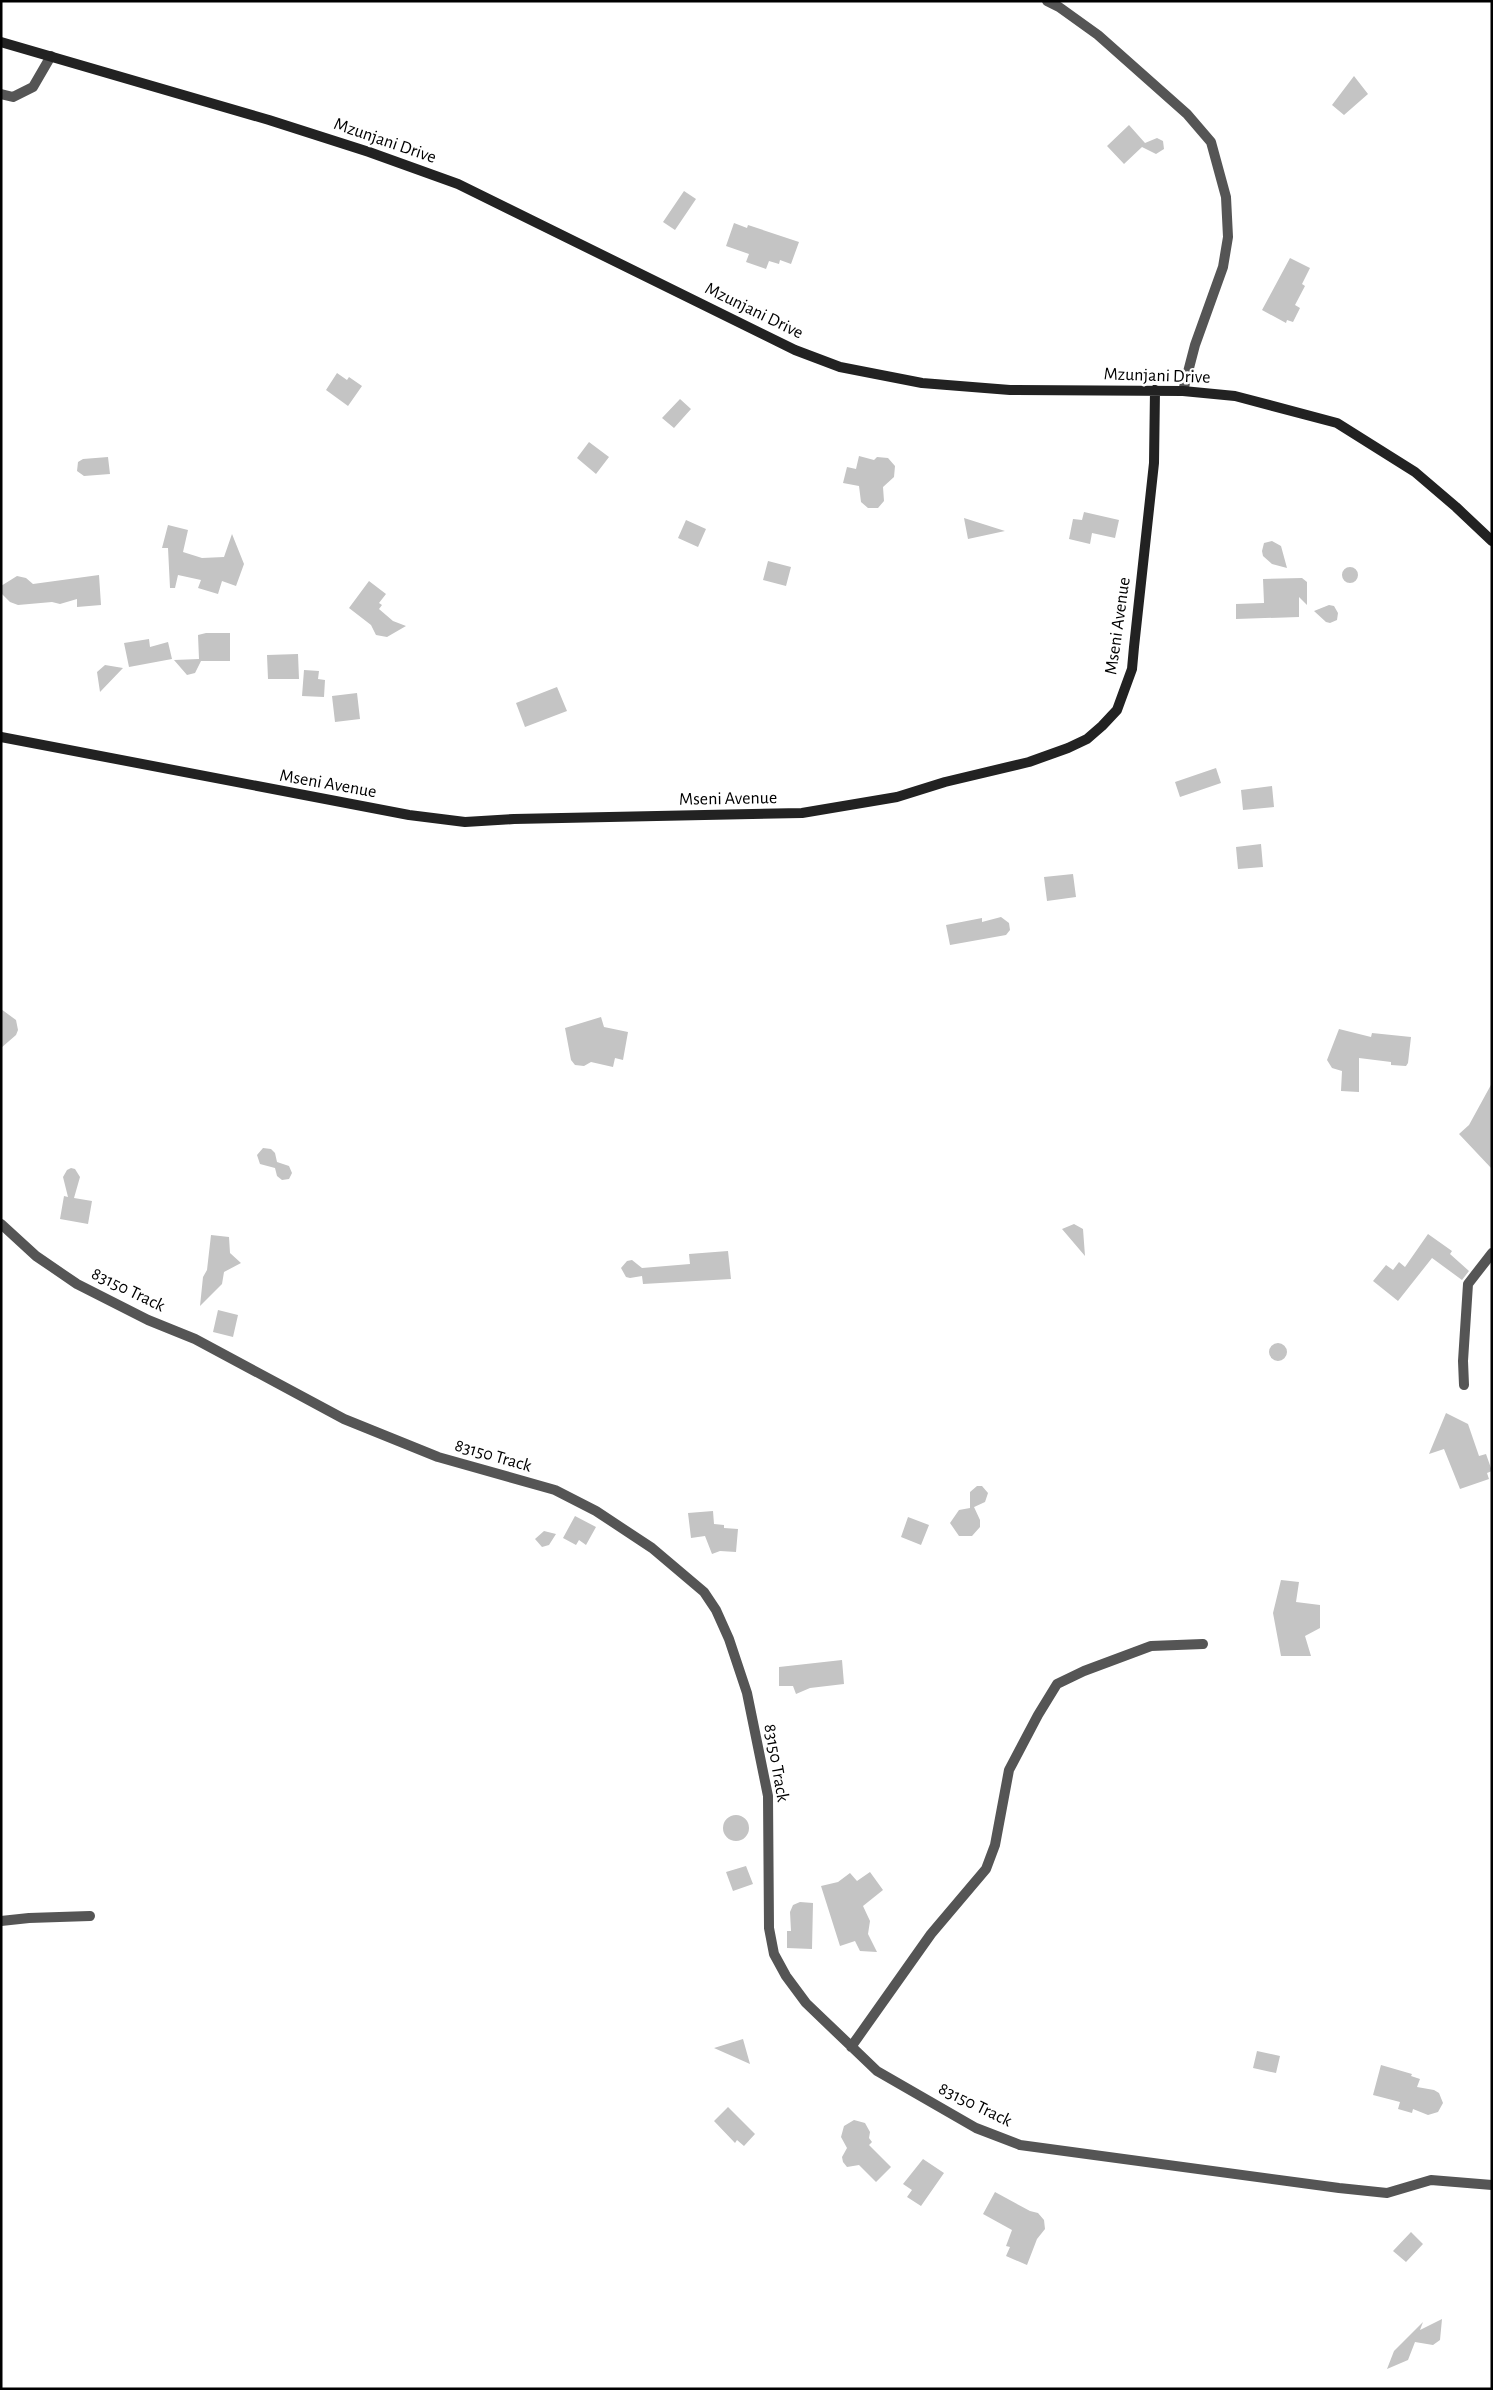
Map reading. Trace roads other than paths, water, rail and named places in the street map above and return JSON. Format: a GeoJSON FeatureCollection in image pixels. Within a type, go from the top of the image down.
{"type":"FeatureCollection","features":[{"type":"Feature","properties":{"kind":"main road","name":"Mzunjani Drive"},"geometry":{"type":"LineString","coordinates":[[1,42],[269,120],[369,152],[458,184],[787,346],[840,368],[922,383],[1010,390],[1155,390],[1235,396],[1336,423],[1415,472],[1492,541]]}},
{"type":"Feature","properties":{"kind":"main road","name":"Mseni Avenue"},"geometry":{"type":"LineString","coordinates":[[1,737],[371,808],[464,822],[514,819],[802,813],[897,797],[945,782],[1030,762],[1087,739],[1117,710],[1124,695],[1132,669],[1154,464],[1155,390]]}},
{"type":"Feature","properties":{"kind":"street"},"geometry":{"type":"LineString","coordinates":[[1047,1],[1059,4],[1098,35],[1187,114],[1211,142],[1226,197],[1228,237],[1224,267],[1195,345],[1183,391]]}},
{"type":"Feature","properties":{"kind":"street"},"geometry":{"type":"LineString","coordinates":[[1,94],[12,97],[33,88],[51,56]]}},
{"type":"Feature","properties":{"kind":"street","name":"83150 Track"},"geometry":{"type":"LineString","coordinates":[[1,1224],[36,1256],[77,1284],[148,1320],[194,1339],[344,1418],[438,1457],[555,1490],[596,1511],[652,1548],[704,1592],[716,1610],[741,1671],[762,1763],[768,1796],[769,1928],[774,1954],[806,2003],[850,2047],[878,2071],[976,2128],[1020,2145],[1387,2193],[1431,2180],[1492,2185]]}},
{"type":"Feature","properties":{"kind":"street"},"geometry":{"type":"LineString","coordinates":[[1464,1385],[1463,1361],[1468,1284],[1492,1253]]}},
{"type":"Feature","properties":{"kind":"street"},"geometry":{"type":"LineString","coordinates":[[850,2047],[931,1934],[986,1869],[995,1844],[1009,1770],[1057,1684],[1084,1671],[1151,1646],[1203,1644]]}},
{"type":"Feature","properties":{"kind":"street"},"geometry":{"type":"LineString","coordinates":[[1,1921],[90,1916]]}}]}
